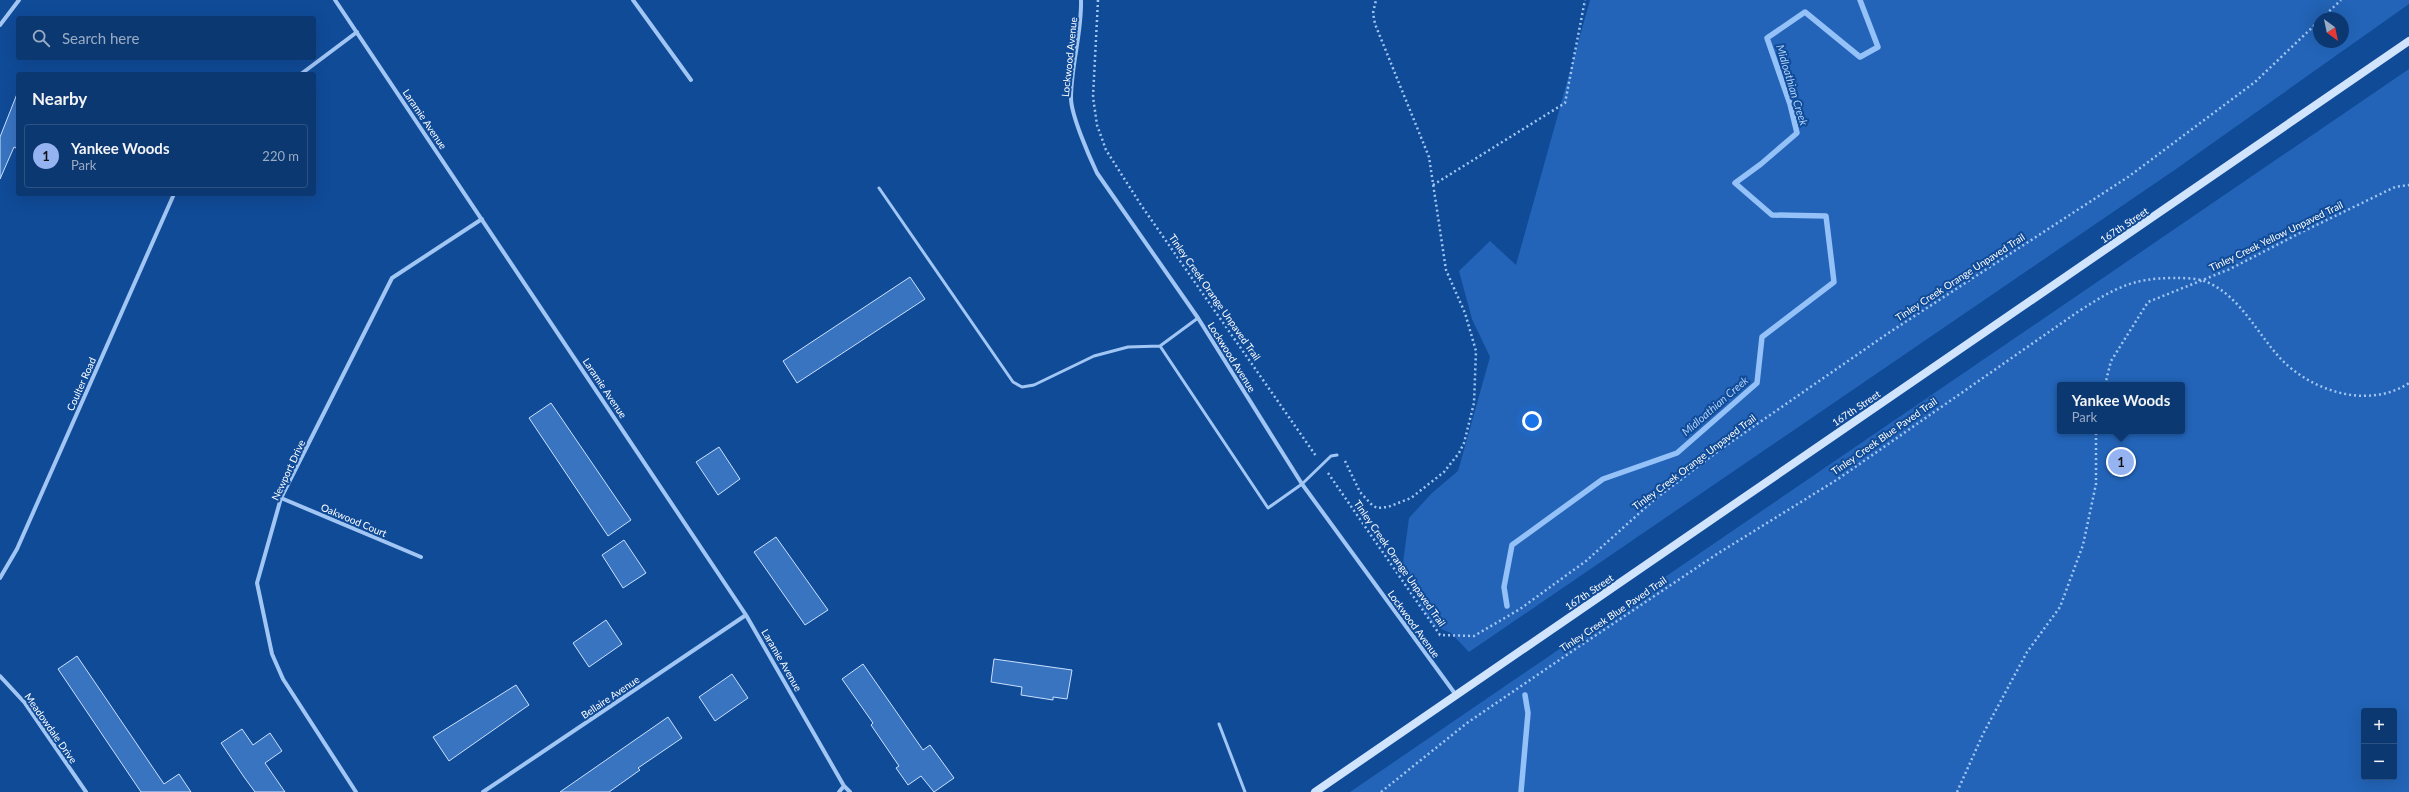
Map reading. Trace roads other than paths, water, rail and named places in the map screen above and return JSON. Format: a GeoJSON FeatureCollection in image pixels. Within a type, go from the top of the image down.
{"type":"FeatureCollection","features":[{"type":"Feature","properties":{"kind":"main road","name":"167th Street"},"geometry":{"type":"LineString","coordinates":[[1315,792],[2409,41]]}},
{"type":"Feature","properties":{"kind":"street"},"geometry":{"type":"LineString","coordinates":[[0,24],[19,0]]}},
{"type":"Feature","properties":{"kind":"street","name":"Laramie Avenue"},"geometry":{"type":"LineString","coordinates":[[335,0],[746,615],[844,786],[850,792]]}},
{"type":"Feature","properties":{"kind":"street"},"geometry":{"type":"LineString","coordinates":[[633,0],[691,80]]}},
{"type":"Feature","properties":{"kind":"street","name":"Lockwood Avenue"},"geometry":{"type":"LineString","coordinates":[[1081,0],[1081,19],[1071,99],[1085,146],[1097,173],[1198,318],[1302,484],[1456,695]]}},
{"type":"Feature","properties":{"kind":"street"},"geometry":{"type":"LineString","coordinates":[[305,72],[357,32]]}},
{"type":"Feature","properties":{"kind":"street","name":"Coulter Road"},"geometry":{"type":"LineString","coordinates":[[0,578],[17,549],[173,196]]}},
{"type":"Feature","properties":{"kind":"street","name":"Newport Drive"},"geometry":{"type":"LineString","coordinates":[[356,792],[283,679],[272,654],[257,583],[282,498],[392,278],[482,219]]}},
{"type":"Feature","properties":{"kind":"street","name":"Oakwood Court"},"geometry":{"type":"LineString","coordinates":[[282,498],[421,557]]}},
{"type":"Feature","properties":{"kind":"street","name":"Bellaire Avenue"},"geometry":{"type":"LineString","coordinates":[[483,792],[746,615]]}},
{"type":"Feature","properties":{"kind":"street","name":"Meadowdale Drive"},"geometry":{"type":"LineString","coordinates":[[0,676],[25,703],[86,792]]}},
{"type":"Feature","properties":{"kind":"street"},"geometry":{"type":"LineString","coordinates":[[839,792],[844,786]]}},
{"type":"Feature","properties":{"kind":"lane"},"geometry":{"type":"LineString","coordinates":[[879,188],[1013,382],[1022,387],[1034,385],[1094,356],[1128,347],[1160,346],[1198,318]]}},
{"type":"Feature","properties":{"kind":"lane"},"geometry":{"type":"LineString","coordinates":[[1160,346],[1268,508],[1302,484],[1331,456],[1337,455]]}},
{"type":"Feature","properties":{"kind":"lane"},"geometry":{"type":"LineString","coordinates":[[1219,724],[1245,792]]}},
{"type":"Feature","properties":{"kind":"waterway","name":"Midloathian Creek"},"geometry":{"type":"LineString","coordinates":[[1507,606],[1504,587],[1512,545],[1603,479],[1677,453],[1757,383],[1762,337],[1834,282],[1826,216],[1772,215],[1735,183],[1761,164],[1797,133],[1790,104],[1767,38],[1805,12],[1860,57],[1878,47],[1860,0]]}},
{"type":"Feature","properties":{"kind":"waterway","name":"Midloathian Creek"},"geometry":{"type":"LineString","coordinates":[[1521,792],[1528,713],[1525,695]]}},
{"type":"Feature","properties":{"kind":"place","name":"Yankee Woods"},"geometry":{"type":"Point","coordinates":[2121,462]}}]}
